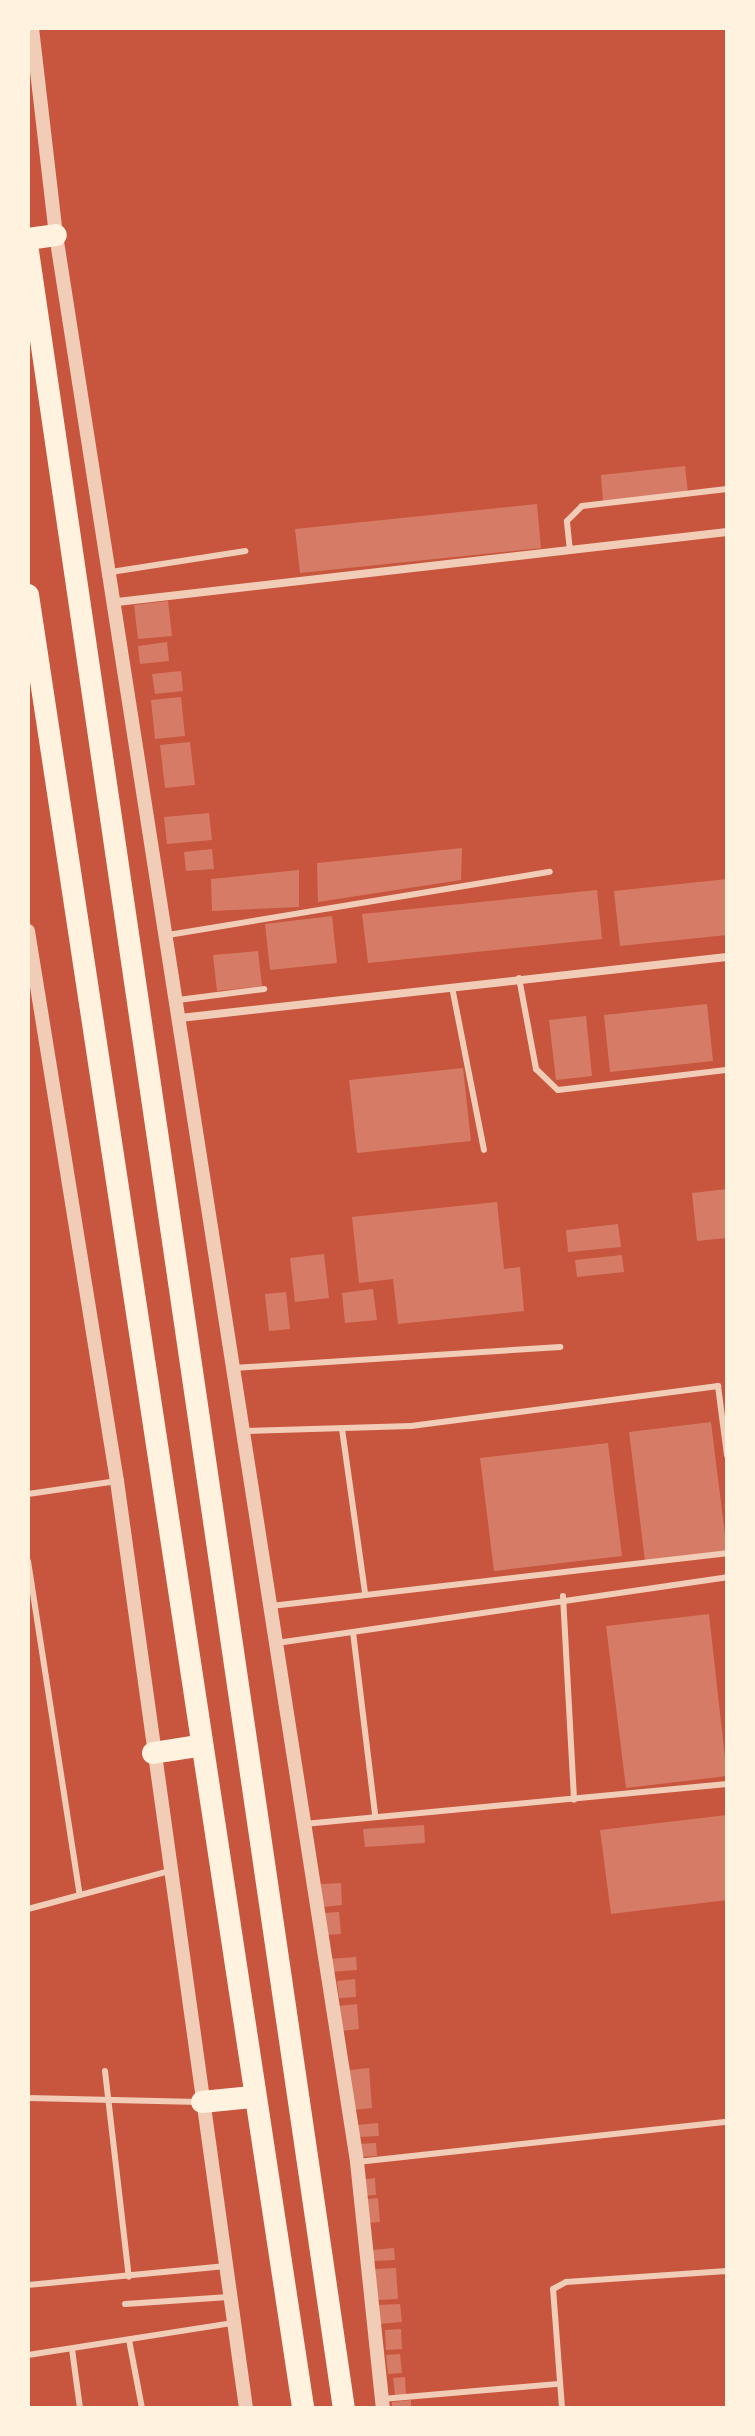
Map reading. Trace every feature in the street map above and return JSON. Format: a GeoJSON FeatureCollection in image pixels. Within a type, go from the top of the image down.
{"type":"FeatureCollection","features":[{"type":"Feature","properties":{"kind":"highway"},"geometry":{"type":"LineString","coordinates":[[28,239],[56,235]]}},
{"type":"Feature","properties":{"kind":"highway"},"geometry":{"type":"LineString","coordinates":[[28,251],[344,2408]]}},
{"type":"Feature","properties":{"kind":"highway"},"geometry":{"type":"LineString","coordinates":[[28,595],[34,673],[252,2097],[303,2408]]}},
{"type":"Feature","properties":{"kind":"highway"},"geometry":{"type":"LineString","coordinates":[[153,1753],[198,1746]]}},
{"type":"Feature","properties":{"kind":"highway"},"geometry":{"type":"LineString","coordinates":[[194,2103],[252,2097]]}},
{"type":"Feature","properties":{"kind":"street"},"geometry":{"type":"LineString","coordinates":[[32,28],[56,235],[117,602],[357,2162],[382,2404]]}},
{"type":"Feature","properties":{"kind":"street"},"geometry":{"type":"LineString","coordinates":[[117,602],[727,532]]}},
{"type":"Feature","properties":{"kind":"street"},"geometry":{"type":"LineString","coordinates":[[28,931],[117,1481],[170,1871],[194,2103],[218,2267],[229,2297],[228,2323],[246,2408]]}},
{"type":"Feature","properties":{"kind":"street"},"geometry":{"type":"LineString","coordinates":[[180,1018],[727,957]]}},
{"type":"Feature","properties":{"kind":"lane"},"geometry":{"type":"LineString","coordinates":[[570,551],[567,521],[582,506],[727,489]]}},
{"type":"Feature","properties":{"kind":"lane"},"geometry":{"type":"LineString","coordinates":[[111,572],[245,551]]}},
{"type":"Feature","properties":{"kind":"lane"},"geometry":{"type":"LineString","coordinates":[[168,935],[550,872]]}},
{"type":"Feature","properties":{"kind":"lane"},"geometry":{"type":"LineString","coordinates":[[519,978],[536,1069],[558,1090],[726,1070]]}},
{"type":"Feature","properties":{"kind":"lane"},"geometry":{"type":"LineString","coordinates":[[452,987],[484,1150]]}},
{"type":"Feature","properties":{"kind":"lane"},"geometry":{"type":"LineString","coordinates":[[178,1000],[264,989]]}},
{"type":"Feature","properties":{"kind":"lane"},"geometry":{"type":"LineString","coordinates":[[234,1368],[560,1347]]}},
{"type":"Feature","properties":{"kind":"lane"},"geometry":{"type":"LineString","coordinates":[[244,1431],[342,1429],[718,1386],[727,1455]]}},
{"type":"Feature","properties":{"kind":"lane"},"geometry":{"type":"LineString","coordinates":[[342,1429],[365,1592]]}},
{"type":"Feature","properties":{"kind":"lane"},"geometry":{"type":"LineString","coordinates":[[28,1494],[117,1481]]}},
{"type":"Feature","properties":{"kind":"lane"},"geometry":{"type":"LineString","coordinates":[[271,1606],[365,1592],[727,1553]]}},
{"type":"Feature","properties":{"kind":"lane"},"geometry":{"type":"LineString","coordinates":[[28,1561],[80,1895]]}},
{"type":"Feature","properties":{"kind":"lane"},"geometry":{"type":"LineString","coordinates":[[277,1643],[563,1596],[727,1577]]}},
{"type":"Feature","properties":{"kind":"lane"},"geometry":{"type":"LineString","coordinates":[[563,1596],[574,1800]]}},
{"type":"Feature","properties":{"kind":"lane"},"geometry":{"type":"LineString","coordinates":[[353,1632],[375,1815]]}},
{"type":"Feature","properties":{"kind":"lane"},"geometry":{"type":"LineString","coordinates":[[304,1824],[727,1784]]}},
{"type":"Feature","properties":{"kind":"lane"},"geometry":{"type":"LineString","coordinates":[[28,1909],[170,1871]]}},
{"type":"Feature","properties":{"kind":"lane"},"geometry":{"type":"LineString","coordinates":[[105,2071],[129,2277]]}},
{"type":"Feature","properties":{"kind":"lane"},"geometry":{"type":"LineString","coordinates":[[28,2098],[167,2105],[194,2103]]}},
{"type":"Feature","properties":{"kind":"lane"},"geometry":{"type":"LineString","coordinates":[[357,2162],[727,2122]]}},
{"type":"Feature","properties":{"kind":"lane"},"geometry":{"type":"LineString","coordinates":[[28,2285],[218,2267]]}},
{"type":"Feature","properties":{"kind":"lane"},"geometry":{"type":"LineString","coordinates":[[562,2408],[553,2289],[566,2282],[727,2271]]}},
{"type":"Feature","properties":{"kind":"lane"},"geometry":{"type":"LineString","coordinates":[[125,2304],[229,2297]]}},
{"type":"Feature","properties":{"kind":"lane"},"geometry":{"type":"LineString","coordinates":[[28,2355],[228,2323]]}},
{"type":"Feature","properties":{"kind":"lane"},"geometry":{"type":"LineString","coordinates":[[129,2340],[142,2408]]}},
{"type":"Feature","properties":{"kind":"lane"},"geometry":{"type":"LineString","coordinates":[[72,2349],[80,2408]]}},
{"type":"Feature","properties":{"kind":"lane"},"geometry":{"type":"LineString","coordinates":[[382,2404],[558,2384]]}},
{"type":"Feature","properties":{"kind":"building"},"geometry":{"type":"Polygon","coordinates":[[[685,466],[688,493],[603,502],[601,475],[685,466]]]}},
{"type":"Feature","properties":{"kind":"building"},"geometry":{"type":"Polygon","coordinates":[[[537,504],[541,548],[300,573],[295,529],[537,504]]]}},
{"type":"Feature","properties":{"kind":"building"},"geometry":{"type":"Polygon","coordinates":[[[168,601],[172,636],[138,639],[134,605],[168,601]]]}},
{"type":"Feature","properties":{"kind":"building"},"geometry":{"type":"Polygon","coordinates":[[[167,642],[169,661],[140,664],[138,646],[167,642]]]}},
{"type":"Feature","properties":{"kind":"building"},"geometry":{"type":"Polygon","coordinates":[[[181,671],[183,691],[155,694],[152,674],[181,671]]]}},
{"type":"Feature","properties":{"kind":"building"},"geometry":{"type":"Polygon","coordinates":[[[181,697],[185,736],[155,739],[151,700],[181,697]]]}},
{"type":"Feature","properties":{"kind":"building"},"geometry":{"type":"Polygon","coordinates":[[[190,742],[195,785],[165,788],[160,745],[190,742]]]}},
{"type":"Feature","properties":{"kind":"building"},"geometry":{"type":"Polygon","coordinates":[[[209,813],[212,840],[167,844],[164,817],[209,813]]]}},
{"type":"Feature","properties":{"kind":"building"},"geometry":{"type":"Polygon","coordinates":[[[462,848],[461,880],[318,902],[317,863],[462,848]]]}},
{"type":"Feature","properties":{"kind":"building"},"geometry":{"type":"Polygon","coordinates":[[[212,849],[214,869],[186,871],[184,852],[212,849]]]}},
{"type":"Feature","properties":{"kind":"building"},"geometry":{"type":"Polygon","coordinates":[[[299,870],[299,907],[212,911],[211,879],[299,870]]]}},
{"type":"Feature","properties":{"kind":"building"},"geometry":{"type":"Polygon","coordinates":[[[727,879],[727,935],[620,946],[614,891],[727,879]]]}},
{"type":"Feature","properties":{"kind":"building"},"geometry":{"type":"Polygon","coordinates":[[[597,890],[602,939],[368,963],[362,914],[597,890]]]}},
{"type":"Feature","properties":{"kind":"building"},"geometry":{"type":"Polygon","coordinates":[[[332,916],[337,963],[270,970],[265,924],[332,916]]]}},
{"type":"Feature","properties":{"kind":"building"},"geometry":{"type":"Polygon","coordinates":[[[258,951],[262,986],[217,991],[213,955],[258,951]]]}},
{"type":"Feature","properties":{"kind":"building"},"geometry":{"type":"Polygon","coordinates":[[[707,1004],[713,1061],[610,1072],[604,1015],[707,1004]]]}},
{"type":"Feature","properties":{"kind":"building"},"geometry":{"type":"Polygon","coordinates":[[[586,1016],[592,1076],[556,1080],[549,1020],[586,1016]]]}},
{"type":"Feature","properties":{"kind":"building"},"geometry":{"type":"Polygon","coordinates":[[[463,1068],[471,1141],[357,1153],[349,1080],[463,1068]]]}},
{"type":"Feature","properties":{"kind":"building"},"geometry":{"type":"Polygon","coordinates":[[[727,1189],[727,1238],[697,1241],[692,1193],[727,1189]]]}},
{"type":"Feature","properties":{"kind":"building"},"geometry":{"type":"Polygon","coordinates":[[[497,1202],[504,1269],[520,1267],[524,1311],[398,1324],[393,1279],[359,1283],[352,1217],[497,1202]]]}},
{"type":"Feature","properties":{"kind":"building"},"geometry":{"type":"Polygon","coordinates":[[[618,1224],[621,1247],[568,1252],[566,1230],[618,1224]]]}},
{"type":"Feature","properties":{"kind":"building"},"geometry":{"type":"Polygon","coordinates":[[[324,1254],[329,1298],[295,1302],[290,1258],[324,1254]]]}},
{"type":"Feature","properties":{"kind":"building"},"geometry":{"type":"Polygon","coordinates":[[[622,1255],[624,1272],[577,1277],[575,1260],[622,1255]]]}},
{"type":"Feature","properties":{"kind":"building"},"geometry":{"type":"Polygon","coordinates":[[[373,1289],[377,1320],[345,1323],[342,1293],[373,1289]]]}},
{"type":"Feature","properties":{"kind":"building"},"geometry":{"type":"Polygon","coordinates":[[[286,1292],[290,1329],[269,1331],[265,1294],[286,1292]]]}},
{"type":"Feature","properties":{"kind":"building"},"geometry":{"type":"Polygon","coordinates":[[[711,1422],[727,1551],[645,1561],[629,1432],[711,1422]]]}},
{"type":"Feature","properties":{"kind":"building"},"geometry":{"type":"Polygon","coordinates":[[[608,1443],[622,1556],[494,1571],[480,1458],[608,1443]]]}},
{"type":"Feature","properties":{"kind":"building"},"geometry":{"type":"Polygon","coordinates":[[[709,1614],[727,1776],[626,1788],[606,1626],[709,1614]]]}},
{"type":"Feature","properties":{"kind":"building"},"geometry":{"type":"Polygon","coordinates":[[[727,1815],[727,1900],[611,1914],[600,1830],[727,1815]]]}},
{"type":"Feature","properties":{"kind":"building"},"geometry":{"type":"Polygon","coordinates":[[[424,1825],[425,1843],[365,1847],[363,1829],[424,1825]]]}},
{"type":"Feature","properties":{"kind":"building"},"geometry":{"type":"Polygon","coordinates":[[[341,1883],[342,1905],[323,1907],[321,1884],[341,1883]]]}},
{"type":"Feature","properties":{"kind":"building"},"geometry":{"type":"Polygon","coordinates":[[[339,1912],[341,1934],[325,1935],[323,1913],[339,1912]]]}},
{"type":"Feature","properties":{"kind":"building"},"geometry":{"type":"Polygon","coordinates":[[[356,1957],[357,1970],[330,1972],[329,1959],[356,1957]]]}},
{"type":"Feature","properties":{"kind":"building"},"geometry":{"type":"Polygon","coordinates":[[[355,1979],[356,1997],[339,1998],[337,1981],[355,1979]]]}},
{"type":"Feature","properties":{"kind":"building"},"geometry":{"type":"Polygon","coordinates":[[[357,2004],[359,2029],[341,2031],[339,2006],[357,2004]]]}},
{"type":"Feature","properties":{"kind":"building"},"geometry":{"type":"Polygon","coordinates":[[[369,2068],[372,2108],[353,2110],[349,2070],[369,2068]]]}},
{"type":"Feature","properties":{"kind":"building"},"geometry":{"type":"Polygon","coordinates":[[[378,2123],[379,2136],[357,2137],[356,2125],[378,2123]]]}},
{"type":"Feature","properties":{"kind":"building"},"geometry":{"type":"Polygon","coordinates":[[[376,2143],[377,2156],[358,2157],[357,2144],[376,2143]]]}},
{"type":"Feature","properties":{"kind":"building"},"geometry":{"type":"Polygon","coordinates":[[[375,2178],[376,2195],[362,2196],[360,2180],[375,2178]]]}},
{"type":"Feature","properties":{"kind":"building"},"geometry":{"type":"Polygon","coordinates":[[[378,2198],[380,2222],[369,2223],[367,2199],[378,2198]]]}},
{"type":"Feature","properties":{"kind":"building"},"geometry":{"type":"Polygon","coordinates":[[[394,2248],[395,2260],[374,2261],[372,2250],[394,2248]]]}},
{"type":"Feature","properties":{"kind":"building"},"geometry":{"type":"Polygon","coordinates":[[[396,2268],[398,2299],[377,2300],[375,2269],[396,2268]]]}},
{"type":"Feature","properties":{"kind":"building"},"geometry":{"type":"Polygon","coordinates":[[[400,2304],[402,2322],[379,2324],[378,2305],[400,2304]]]}},
{"type":"Feature","properties":{"kind":"building"},"geometry":{"type":"Polygon","coordinates":[[[401,2329],[402,2349],[386,2350],[385,2330],[401,2329]]]}},
{"type":"Feature","properties":{"kind":"building"},"geometry":{"type":"Polygon","coordinates":[[[400,2354],[402,2373],[388,2374],[386,2355],[400,2354]]]}},
{"type":"Feature","properties":{"kind":"building"},"geometry":{"type":"Polygon","coordinates":[[[405,2377],[406,2395],[395,2395],[393,2378],[405,2377]]]}},
{"type":"Feature","properties":{"kind":"building"},"geometry":{"type":"Polygon","coordinates":[[[411,2400],[411,2408],[392,2408],[392,2402],[411,2400]]]}}]}
